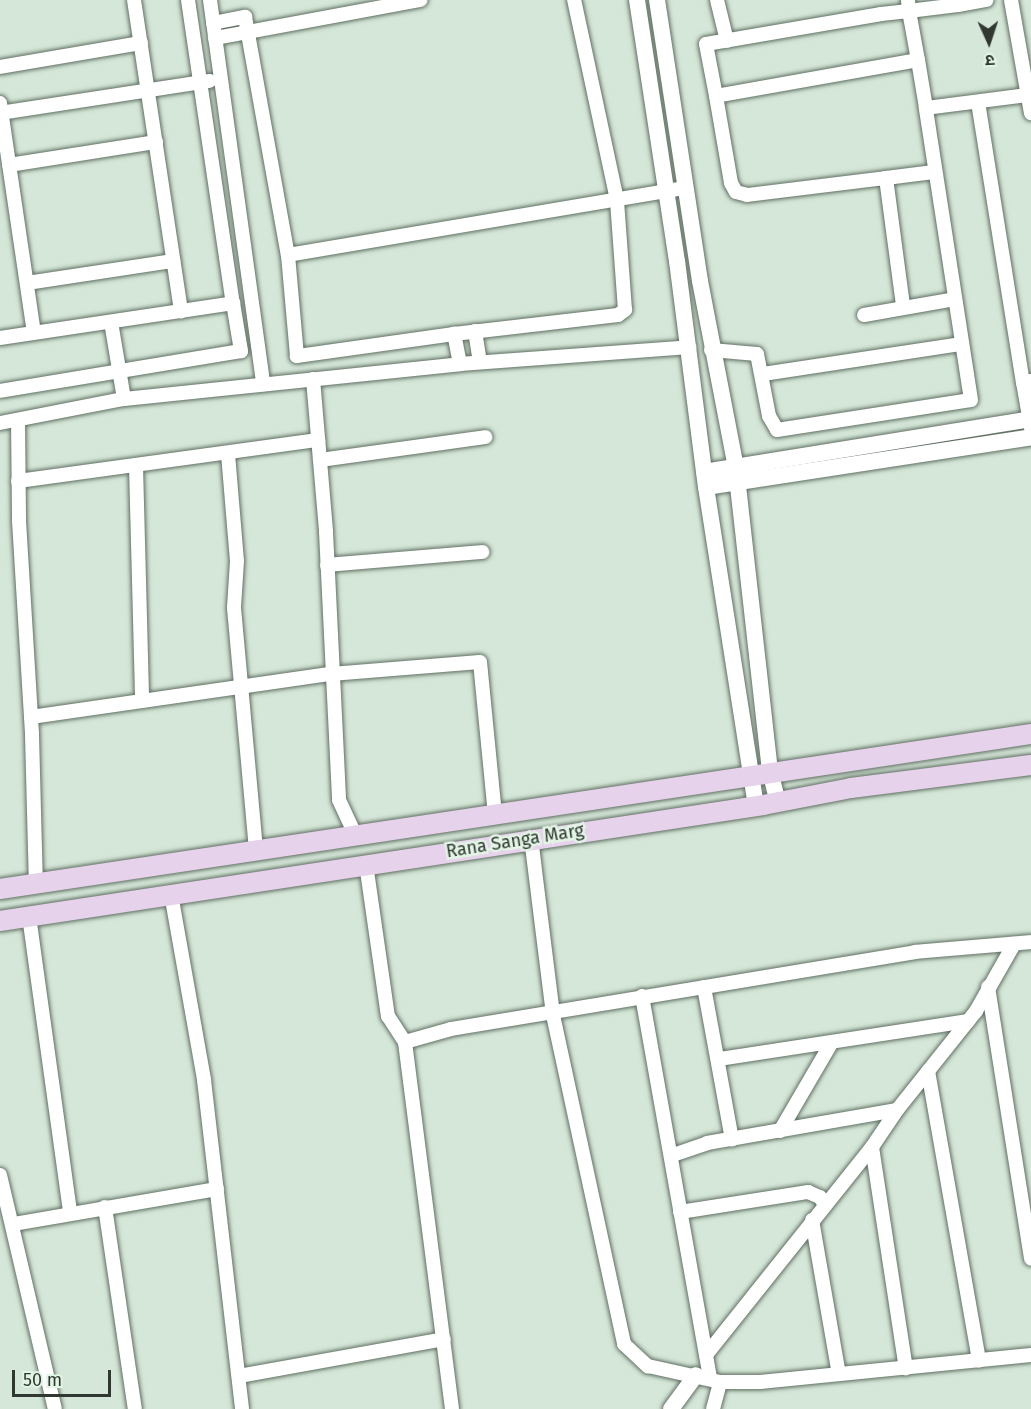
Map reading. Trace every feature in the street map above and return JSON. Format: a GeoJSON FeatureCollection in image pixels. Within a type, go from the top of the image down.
{"type":"FeatureCollection","features":[{"type":"Feature","properties":{"kind":"main road","name":"Rana Sanga Marg"},"geometry":{"type":"LineString","coordinates":[[0,888],[770,771],[1031,736]]}},
{"type":"Feature","properties":{"kind":"main road","name":"Rana Sanga Marg"},"geometry":{"type":"LineString","coordinates":[[0,921],[531,838],[756,806],[851,788],[1031,765]]}},
{"type":"Feature","properties":{"kind":"street"},"geometry":{"type":"LineString","coordinates":[[134,0],[181,311]]}},
{"type":"Feature","properties":{"kind":"street"},"geometry":{"type":"LineString","coordinates":[[0,391],[119,369],[241,351],[188,0]]}},
{"type":"Feature","properties":{"kind":"street"},"geometry":{"type":"LineString","coordinates":[[210,0],[263,384]]}},
{"type":"Feature","properties":{"kind":"street"},"geometry":{"type":"LineString","coordinates":[[215,38],[421,0]]}},
{"type":"Feature","properties":{"kind":"street"},"geometry":{"type":"LineString","coordinates":[[213,23],[245,17],[288,255],[297,356],[623,313],[617,200],[573,0]]}},
{"type":"Feature","properties":{"kind":"street"},"geometry":{"type":"LineString","coordinates":[[637,0],[667,191],[705,480],[756,806]]}},
{"type":"Feature","properties":{"kind":"street"},"geometry":{"type":"LineString","coordinates":[[657,0],[711,350],[736,475],[770,771],[778,802]]}},
{"type":"Feature","properties":{"kind":"street"},"geometry":{"type":"LineString","coordinates":[[717,0],[727,40]]}},
{"type":"Feature","properties":{"kind":"street"},"geometry":{"type":"LineString","coordinates":[[933,172],[747,195],[736,192],[731,183],[706,44],[908,5],[987,0]]}},
{"type":"Feature","properties":{"kind":"street"},"geometry":{"type":"LineString","coordinates":[[1011,0],[1027,59],[1031,113]]}},
{"type":"Feature","properties":{"kind":"street"},"geometry":{"type":"LineString","coordinates":[[711,350],[750,350],[762,362],[769,416],[777,430],[971,400],[908,5]]}},
{"type":"Feature","properties":{"kind":"street"},"geometry":{"type":"LineString","coordinates":[[0,67],[141,43]]}},
{"type":"Feature","properties":{"kind":"street"},"geometry":{"type":"LineString","coordinates":[[716,96],[918,60]]}},
{"type":"Feature","properties":{"kind":"street"},"geometry":{"type":"LineString","coordinates":[[34,333],[0,110],[149,91],[221,79]]}},
{"type":"Feature","properties":{"kind":"street"},"geometry":{"type":"LineString","coordinates":[[926,108],[1028,94]]}},
{"type":"Feature","properties":{"kind":"street"},"geometry":{"type":"LineString","coordinates":[[705,480],[1030,423],[1027,381],[978,102]]}},
{"type":"Feature","properties":{"kind":"street"},"geometry":{"type":"LineString","coordinates":[[9,165],[156,142]]}},
{"type":"Feature","properties":{"kind":"street"},"geometry":{"type":"LineString","coordinates":[[886,178],[903,306]]}},
{"type":"Feature","properties":{"kind":"street"},"geometry":{"type":"LineString","coordinates":[[288,255],[685,188]]}},
{"type":"Feature","properties":{"kind":"street"},"geometry":{"type":"LineString","coordinates":[[27,283],[173,261]]}},
{"type":"Feature","properties":{"kind":"street"},"geometry":{"type":"LineString","coordinates":[[864,315],[903,306],[955,299]]}},
{"type":"Feature","properties":{"kind":"street"},"geometry":{"type":"LineString","coordinates":[[0,338],[233,303]]}},
{"type":"Feature","properties":{"kind":"street"},"geometry":{"type":"LineString","coordinates":[[111,322],[124,399]]}},
{"type":"Feature","properties":{"kind":"street"},"geometry":{"type":"LineString","coordinates":[[475,331],[480,362]]}},
{"type":"Feature","properties":{"kind":"street"},"geometry":{"type":"LineString","coordinates":[[454,334],[460,364]]}},
{"type":"Feature","properties":{"kind":"street"},"geometry":{"type":"LineString","coordinates":[[763,374],[962,344]]}},
{"type":"Feature","properties":{"kind":"street"},"geometry":{"type":"LineString","coordinates":[[0,423],[124,399],[480,362],[689,347]]}},
{"type":"Feature","properties":{"kind":"street"},"geometry":{"type":"LineString","coordinates":[[313,379],[327,565],[339,800],[355,834]]}},
{"type":"Feature","properties":{"kind":"street"},"geometry":{"type":"LineString","coordinates":[[18,420],[18,481],[31,717],[36,883]]}},
{"type":"Feature","properties":{"kind":"street"},"geometry":{"type":"LineString","coordinates":[[320,460],[485,436]]}},
{"type":"Feature","properties":{"kind":"street"},"geometry":{"type":"LineString","coordinates":[[736,475],[1031,436]]}},
{"type":"Feature","properties":{"kind":"street"},"geometry":{"type":"LineString","coordinates":[[18,481],[318,441]]}},
{"type":"Feature","properties":{"kind":"street"},"geometry":{"type":"LineString","coordinates":[[228,454],[237,561],[234,608],[256,849]]}},
{"type":"Feature","properties":{"kind":"street"},"geometry":{"type":"LineString","coordinates":[[136,466],[142,701]]}},
{"type":"Feature","properties":{"kind":"street"},"geometry":{"type":"LineString","coordinates":[[327,565],[482,552]]}},
{"type":"Feature","properties":{"kind":"street"},"geometry":{"type":"LineString","coordinates":[[31,717],[331,674],[480,662],[495,814]]}},
{"type":"Feature","properties":{"kind":"street"},"geometry":{"type":"LineString","coordinates":[[531,838],[553,1015],[624,1344],[648,1366],[709,1379],[760,1382],[979,1362],[1031,1355]]}},
{"type":"Feature","properties":{"kind":"street"},"geometry":{"type":"LineString","coordinates":[[366,864],[388,1016],[405,1042],[452,1409]]}},
{"type":"Feature","properties":{"kind":"street"},"geometry":{"type":"LineString","coordinates":[[171,894],[204,1080],[242,1409]]}},
{"type":"Feature","properties":{"kind":"street"},"geometry":{"type":"LineString","coordinates":[[29,916],[70,1213]]}},
{"type":"Feature","properties":{"kind":"street"},"geometry":{"type":"LineString","coordinates":[[405,1042],[451,1029],[553,1015],[642,996],[915,952],[1031,942]]}},
{"type":"Feature","properties":{"kind":"street"},"geometry":{"type":"LineString","coordinates":[[706,1355],[872,1147],[897,1110],[968,1021],[1014,944]]}},
{"type":"Feature","properties":{"kind":"street"},"geometry":{"type":"LineString","coordinates":[[704,987],[732,1139]]}},
{"type":"Feature","properties":{"kind":"street"},"geometry":{"type":"LineString","coordinates":[[988,987],[1031,1259]]}},
{"type":"Feature","properties":{"kind":"street"},"geometry":{"type":"LineString","coordinates":[[642,996],[673,1155],[680,1212],[706,1355],[713,1409]]}},
{"type":"Feature","properties":{"kind":"street"},"geometry":{"type":"LineString","coordinates":[[719,1059],[968,1021]]}},
{"type":"Feature","properties":{"kind":"street"},"geometry":{"type":"LineString","coordinates":[[780,1131],[832,1042]]}},
{"type":"Feature","properties":{"kind":"street"},"geometry":{"type":"LineString","coordinates":[[928,1071],[979,1362]]}},
{"type":"Feature","properties":{"kind":"street"},"geometry":{"type":"LineString","coordinates":[[673,1155],[732,1139],[897,1110]]}},
{"type":"Feature","properties":{"kind":"street"},"geometry":{"type":"LineString","coordinates":[[872,1147],[906,1368]]}},
{"type":"Feature","properties":{"kind":"street"},"geometry":{"type":"LineString","coordinates":[[0,1174],[14,1224],[55,1409]]}},
{"type":"Feature","properties":{"kind":"street"},"geometry":{"type":"LineString","coordinates":[[14,1224],[217,1189]]}},
{"type":"Feature","properties":{"kind":"street"},"geometry":{"type":"LineString","coordinates":[[680,1212],[808,1191],[820,1197],[825,1205]]}},
{"type":"Feature","properties":{"kind":"street"},"geometry":{"type":"LineString","coordinates":[[105,1207],[135,1409]]}},
{"type":"Feature","properties":{"kind":"street"},"geometry":{"type":"LineString","coordinates":[[812,1220],[839,1374]]}},
{"type":"Feature","properties":{"kind":"street"},"geometry":{"type":"LineString","coordinates":[[239,1376],[444,1340]]}},
{"type":"Feature","properties":{"kind":"street"},"geometry":{"type":"LineString","coordinates":[[671,1409],[709,1379]]}}]}
